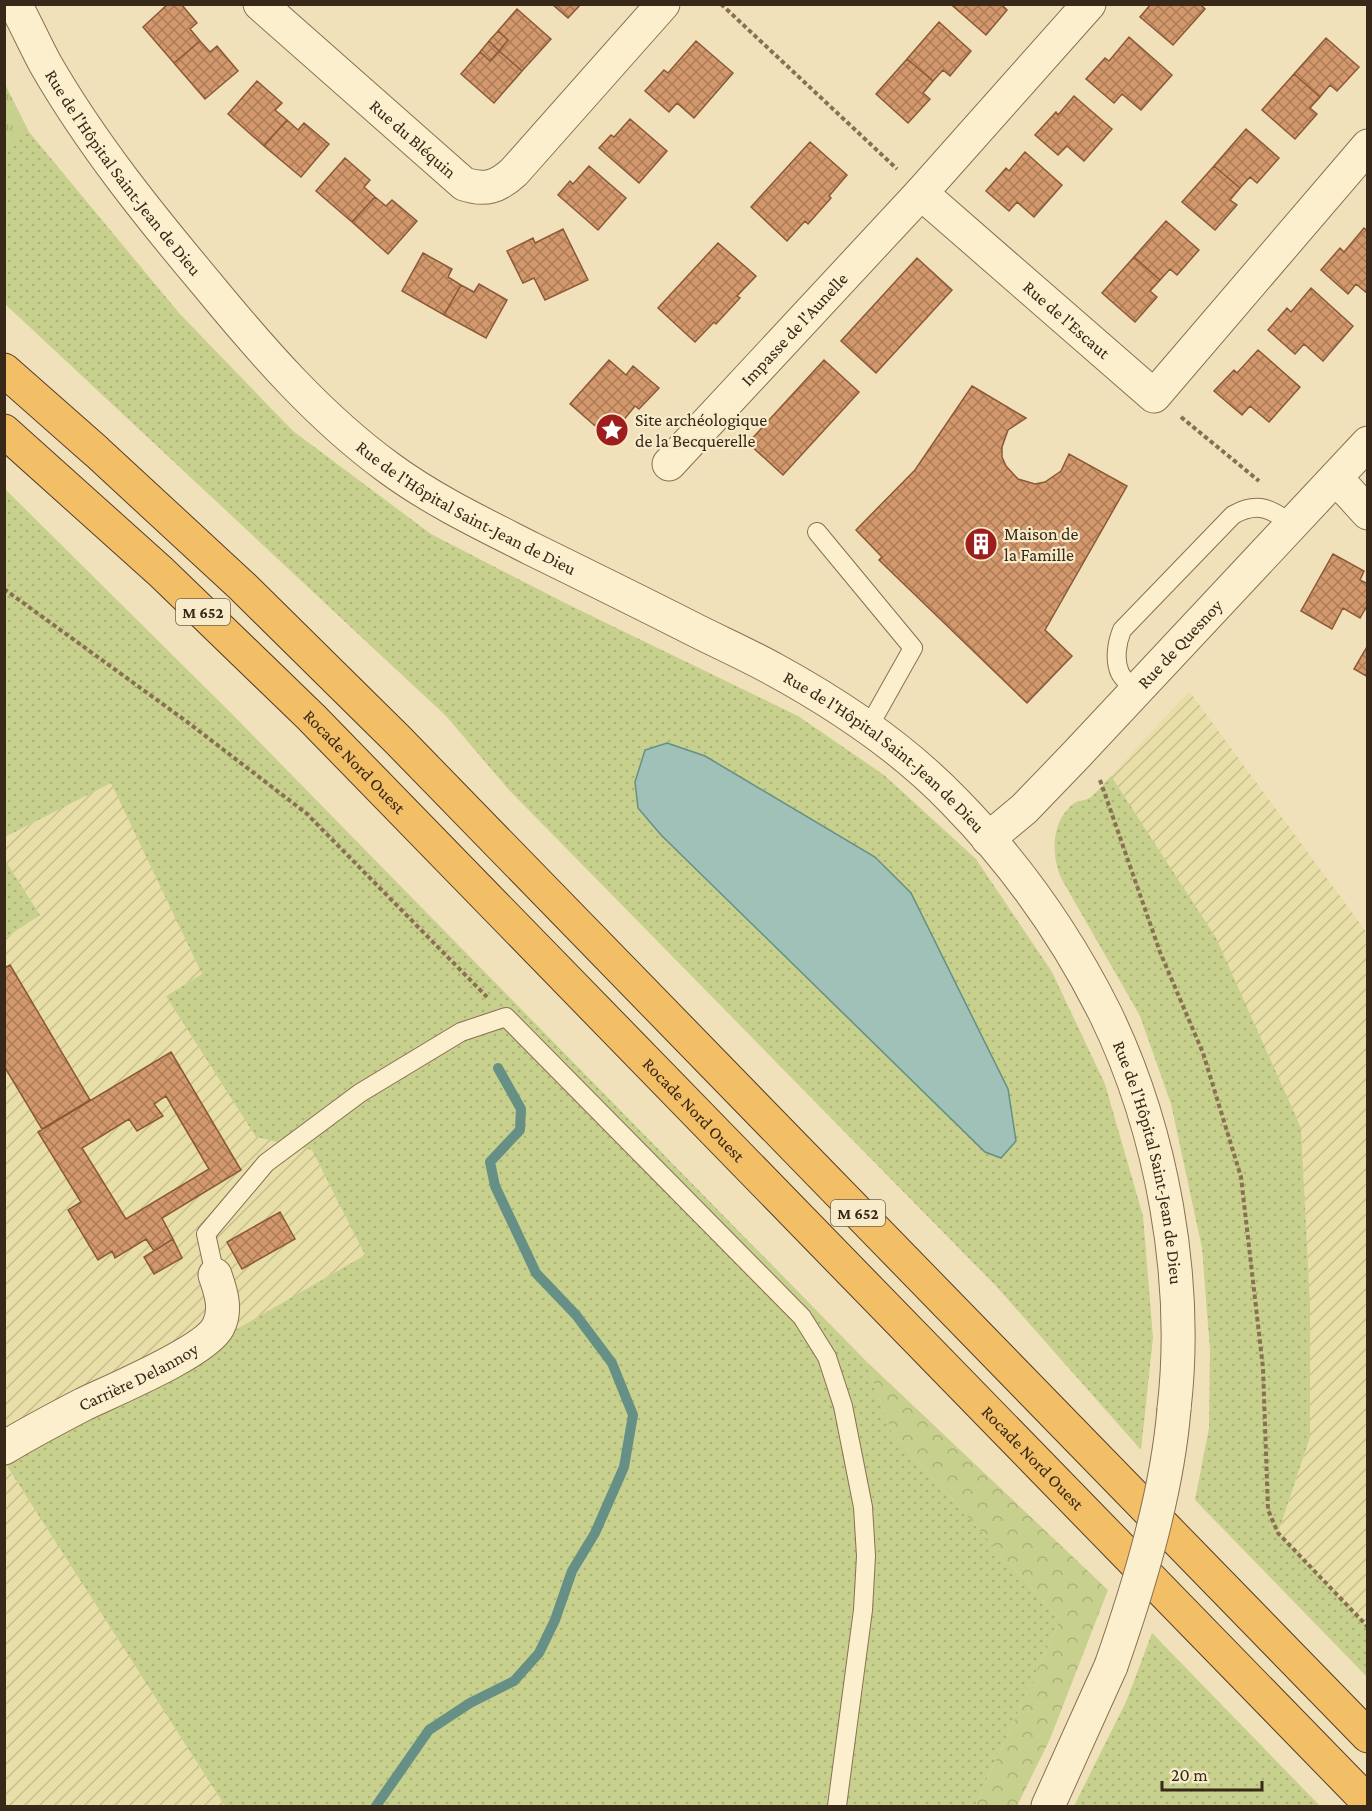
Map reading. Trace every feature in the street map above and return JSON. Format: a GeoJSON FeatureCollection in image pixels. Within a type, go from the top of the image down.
{"type":"FeatureCollection","features":[{"type":"Feature","properties":{"kind":"highway","name":"M 652"},"geometry":{"type":"LineString","coordinates":[[4,370],[105,459],[243,587],[397,739],[1368,1736]]}},
{"type":"Feature","properties":{"kind":"highway","name":"Rocade Nord Ouest"},"geometry":{"type":"LineString","coordinates":[[4,430],[161,572],[311,717],[1368,1802]]}},
{"type":"Feature","properties":{"kind":"street","name":"Rue de l'Hôpital Saint-Jean de Dieu"},"geometry":{"type":"LineString","coordinates":[[15,4],[47,66],[91,135],[170,240],[255,343],[282,372],[370,454],[440,503],[775,669],[867,728],[953,799],[1048,915],[1084,974],[1117,1042],[1143,1115],[1161,1181],[1176,1289],[1178,1355],[1169,1448],[1157,1509],[1131,1605],[1111,1666],[1048,1806]]}},
{"type":"Feature","properties":{"kind":"street","name":"Rue du Bléquin"},"geometry":{"type":"LineString","coordinates":[[260,4],[464,184],[477,189],[503,182],[514,172],[663,4]]}},
{"type":"Feature","properties":{"kind":"street"},"geometry":{"type":"LineString","coordinates":[[921,193],[1089,4]]}},
{"type":"Feature","properties":{"kind":"street"},"geometry":{"type":"LineString","coordinates":[[1154,396],[1368,146]]}},
{"type":"Feature","properties":{"kind":"street","name":"Rue de l'Escaut"},"geometry":{"type":"LineString","coordinates":[[921,193],[1154,396]]}},
{"type":"Feature","properties":{"kind":"street","name":"Impasse de l'Aunelle"},"geometry":{"type":"LineString","coordinates":[[669,465],[921,193]]}},
{"type":"Feature","properties":{"kind":"street","name":"Rue de Quesnoy"},"geometry":{"type":"LineString","coordinates":[[988,839],[1024,809],[1077,754],[1368,443]]}},
{"type":"Feature","properties":{"kind":"street"},"geometry":{"type":"LineString","coordinates":[[1336,478],[1368,513]]}},
{"type":"Feature","properties":{"kind":"street","name":"Carrière Delannoy"},"geometry":{"type":"LineString","coordinates":[[4,1448],[84,1404],[193,1350],[212,1336],[222,1320],[223,1307],[215,1275]]}},
{"type":"Feature","properties":{"kind":"lane"},"geometry":{"type":"LineString","coordinates":[[1136,691],[1120,674],[1117,663],[1118,640],[1122,630],[1233,515],[1255,507],[1268,509],[1297,520]]}},
{"type":"Feature","properties":{"kind":"lane"},"geometry":{"type":"LineString","coordinates":[[817,532],[913,648],[867,728]]}},
{"type":"Feature","properties":{"kind":"lane"},"geometry":{"type":"LineString","coordinates":[[215,1275],[206,1233],[266,1163],[360,1093],[460,1032],[506,1017],[802,1317],[827,1358],[843,1406],[863,1507],[866,1556],[863,1610],[837,1806]]}},
{"type":"Feature","properties":{"kind":"path"},"geometry":{"type":"LineString","coordinates":[[721,4],[921,193]]}},
{"type":"Feature","properties":{"kind":"path"},"geometry":{"type":"LineString","coordinates":[[1154,396],[1297,520]]}},
{"type":"Feature","properties":{"kind":"path"},"geometry":{"type":"LineString","coordinates":[[4,589],[186,721],[306,813],[506,1017]]}},
{"type":"Feature","properties":{"kind":"path"},"geometry":{"type":"LineString","coordinates":[[1077,754],[1102,782],[1160,952],[1203,1053],[1241,1177],[1263,1368],[1268,1510],[1278,1533],[1368,1627]]}},
{"type":"Feature","properties":{"kind":"shaded area"},"geometry":{"type":"Polygon","coordinates":[[[1189,691],[1367,933],[1367,1627],[1278,1533],[1310,1437],[1310,1303],[1301,1128],[1111,776],[1189,691]]]}},
{"type":"Feature","properties":{"kind":"shaded area"},"geometry":{"type":"Polygon","coordinates":[[[111,782],[202,974],[166,995],[256,1137],[312,1150],[366,1255],[5,1463],[5,938],[40,915],[5,860],[5,837],[111,782]]]}},
{"type":"Feature","properties":{"kind":"shaded area"},"geometry":{"type":"Polygon","coordinates":[[[5,1463],[225,1806],[5,1806],[5,1463]]]}},
{"type":"Feature","properties":{"kind":"green space"},"geometry":{"type":"Polygon","coordinates":[[[4,82],[29,132],[5,145],[4,145],[4,82]]]}},
{"type":"Feature","properties":{"kind":"green space"},"geometry":{"type":"Polygon","coordinates":[[[29,132],[179,313],[293,431],[431,534],[567,604],[798,716],[884,775],[976,859],[1052,972],[1105,1084],[1143,1216],[1153,1338],[1141,1450],[996,1286],[509,790],[446,716],[5,304],[4,145],[29,132]]]}},
{"type":"Feature","properties":{"kind":"green space"},"geometry":{"type":"Polygon","coordinates":[[[4,488],[231,713],[866,1361],[891,1431],[1060,1620],[975,1806],[225,1806],[5,1463],[365,1255],[312,1150],[256,1137],[166,996],[202,974],[111,783],[5,837],[4,488]]]}},
{"type":"Feature","properties":{"kind":"green space"},"geometry":{"type":"Polygon","coordinates":[[[1111,776],[1216,938],[1301,1128],[1310,1303],[1310,1437],[1278,1533],[1367,1627],[1367,1677],[1195,1500],[1209,1428],[1210,1350],[1202,1248],[1171,1104],[1140,1016],[1061,878],[1056,859],[1055,839],[1060,820],[1075,803],[1091,797],[1111,776]]]}},
{"type":"Feature","properties":{"kind":"green space"},"geometry":{"type":"Polygon","coordinates":[[[5,860],[40,915],[4,938],[5,860]]]}},
{"type":"Feature","properties":{"kind":"green space"},"geometry":{"type":"Polygon","coordinates":[[[866,1361],[1108,1590],[1050,1739],[1017,1806],[975,1806],[1060,1620],[891,1431],[866,1361]]]}},
{"type":"Feature","properties":{"kind":"green space"},"geometry":{"type":"Polygon","coordinates":[[[1152,1633],[1320,1806],[1074,1806],[1126,1702],[1152,1633]]]}},
{"type":"Feature","properties":{"kind":"water"},"geometry":{"type":"Polygon","coordinates":[[[667,743],[705,756],[875,857],[911,893],[1008,1089],[1016,1141],[1001,1158],[985,1152],[661,835],[638,808],[635,782],[645,750],[667,743]]]}},
{"type":"Feature","properties":{"kind":"building"},"geometry":{"type":"Polygon","coordinates":[[[168,4],[181,4],[197,23],[190,29],[200,41],[174,63],[143,27],[168,4]]]}},
{"type":"Feature","properties":{"kind":"building"},"geometry":{"type":"Polygon","coordinates":[[[552,4],[581,4],[568,18],[552,4]]]}},
{"type":"Feature","properties":{"kind":"building"},"geometry":{"type":"Polygon","coordinates":[[[954,4],[1001,4],[1007,10],[986,35],[953,6],[954,4]]]}},
{"type":"Feature","properties":{"kind":"building"},"geometry":{"type":"Polygon","coordinates":[[[1151,4],[1200,4],[1205,9],[1173,45],[1140,17],[1151,4]]]}},
{"type":"Feature","properties":{"kind":"building"},"geometry":{"type":"Polygon","coordinates":[[[517,9],[551,39],[522,71],[499,51],[508,40],[498,31],[517,9]]]}},
{"type":"Feature","properties":{"kind":"building"},"geometry":{"type":"Polygon","coordinates":[[[939,22],[971,51],[950,76],[943,70],[933,81],[907,59],[939,22]]]}},
{"type":"Feature","properties":{"kind":"building"},"geometry":{"type":"Polygon","coordinates":[[[498,31],[508,40],[499,51],[489,41],[498,31]]]}},
{"type":"Feature","properties":{"kind":"building"},"geometry":{"type":"Polygon","coordinates":[[[1129,37],[1172,75],[1141,110],[1122,94],[1114,103],[1086,79],[1105,58],[1109,61],[1129,37]]]}},
{"type":"Feature","properties":{"kind":"building"},"geometry":{"type":"Polygon","coordinates":[[[1326,38],[1359,67],[1337,91],[1330,85],[1320,97],[1294,74],[1326,38]]]}},
{"type":"Feature","properties":{"kind":"building"},"geometry":{"type":"Polygon","coordinates":[[[200,41],[210,52],[217,46],[238,71],[205,99],[174,63],[200,41]]]}},
{"type":"Feature","properties":{"kind":"building"},"geometry":{"type":"Polygon","coordinates":[[[489,41],[499,51],[490,61],[480,52],[489,41]]]}},
{"type":"Feature","properties":{"kind":"building"},"geometry":{"type":"Polygon","coordinates":[[[696,41],[733,73],[694,118],[677,103],[669,112],[645,91],[664,70],[668,73],[696,41]]]}},
{"type":"Feature","properties":{"kind":"building"},"geometry":{"type":"Polygon","coordinates":[[[499,51],[522,71],[494,103],[461,74],[480,52],[490,61],[499,51]]]}},
{"type":"Feature","properties":{"kind":"building"},"geometry":{"type":"Polygon","coordinates":[[[907,59],[933,81],[923,93],[930,99],[908,123],[876,94],[907,59]]]}},
{"type":"Feature","properties":{"kind":"building"},"geometry":{"type":"Polygon","coordinates":[[[1294,74],[1320,97],[1310,108],[1317,114],[1295,139],[1262,110],[1294,74]]]}},
{"type":"Feature","properties":{"kind":"building"},"geometry":{"type":"Polygon","coordinates":[[[257,81],[282,103],[275,110],[287,120],[264,146],[228,114],[257,81]]]}},
{"type":"Feature","properties":{"kind":"building"},"geometry":{"type":"Polygon","coordinates":[[[1074,96],[1112,129],[1084,161],[1067,146],[1058,155],[1035,135],[1056,112],[1058,115],[1074,96]]]}},
{"type":"Feature","properties":{"kind":"building"},"geometry":{"type":"Polygon","coordinates":[[[630,119],[667,151],[639,183],[599,148],[611,135],[614,137],[630,119]]]}},
{"type":"Feature","properties":{"kind":"building"},"geometry":{"type":"Polygon","coordinates":[[[287,120],[298,130],[304,123],[329,144],[301,177],[264,146],[287,120]]]}},
{"type":"Feature","properties":{"kind":"building"},"geometry":{"type":"Polygon","coordinates":[[[1246,129],[1279,158],[1257,183],[1250,177],[1240,188],[1214,166],[1246,129]]]}},
{"type":"Feature","properties":{"kind":"building"},"geometry":{"type":"Polygon","coordinates":[[[810,142],[847,175],[829,196],[831,198],[808,224],[805,221],[787,241],[751,207],[810,142]]]}},
{"type":"Feature","properties":{"kind":"building"},"geometry":{"type":"Polygon","coordinates":[[[1025,152],[1062,185],[1034,217],[1017,202],[1009,211],[986,191],[1006,168],[1009,171],[1025,152]]]}},
{"type":"Feature","properties":{"kind":"building"},"geometry":{"type":"Polygon","coordinates":[[[345,158],[370,180],[364,187],[375,197],[352,222],[316,191],[345,158]]]}},
{"type":"Feature","properties":{"kind":"building"},"geometry":{"type":"Polygon","coordinates":[[[589,166],[626,198],[598,230],[558,195],[570,181],[573,184],[589,166]]]}},
{"type":"Feature","properties":{"kind":"building"},"geometry":{"type":"Polygon","coordinates":[[[1214,166],[1240,188],[1230,200],[1237,205],[1215,230],[1182,202],[1214,166]]]}},
{"type":"Feature","properties":{"kind":"building"},"geometry":{"type":"Polygon","coordinates":[[[375,197],[386,206],[392,200],[417,221],[388,254],[352,222],[375,197]]]}},
{"type":"Feature","properties":{"kind":"building"},"geometry":{"type":"Polygon","coordinates":[[[1166,221],[1199,250],[1177,275],[1170,269],[1160,280],[1134,257],[1166,221]]]}},
{"type":"Feature","properties":{"kind":"building"},"geometry":{"type":"Polygon","coordinates":[[[1364,228],[1368,231],[1368,294],[1356,284],[1348,294],[1321,270],[1340,248],[1344,252],[1364,228]]]}},
{"type":"Feature","properties":{"kind":"building"},"geometry":{"type":"Polygon","coordinates":[[[563,229],[588,280],[545,300],[534,278],[523,283],[507,251],[533,238],[535,243],[563,229]]]}},
{"type":"Feature","properties":{"kind":"building"},"geometry":{"type":"Polygon","coordinates":[[[718,243],[756,276],[716,324],[714,322],[695,342],[658,308],[718,243]]]}},
{"type":"Feature","properties":{"kind":"building"},"geometry":{"type":"Polygon","coordinates":[[[423,253],[452,269],[448,277],[461,285],[444,315],[402,291],[423,253]]]}},
{"type":"Feature","properties":{"kind":"building"},"geometry":{"type":"Polygon","coordinates":[[[1134,257],[1160,280],[1150,291],[1157,297],[1135,322],[1102,293],[1134,257]]]}},
{"type":"Feature","properties":{"kind":"building"},"geometry":{"type":"Polygon","coordinates":[[[917,258],[952,290],[876,373],[841,341],[917,258]]]}},
{"type":"Feature","properties":{"kind":"building"},"geometry":{"type":"Polygon","coordinates":[[[479,284],[507,300],[486,338],[444,315],[461,285],[474,292],[479,284]]]}},
{"type":"Feature","properties":{"kind":"building"},"geometry":{"type":"Polygon","coordinates":[[[1311,288],[1353,326],[1323,361],[1304,344],[1295,354],[1268,330],[1287,308],[1291,312],[1311,288]]]}},
{"type":"Feature","properties":{"kind":"building"},"geometry":{"type":"Polygon","coordinates":[[[1258,350],[1300,387],[1269,422],[1250,406],[1242,415],[1214,391],[1234,370],[1237,373],[1258,350]]]}},
{"type":"Feature","properties":{"kind":"building"},"geometry":{"type":"Polygon","coordinates":[[[609,360],[626,375],[633,366],[659,388],[639,409],[635,406],[609,438],[570,404],[609,360]]]}},
{"type":"Feature","properties":{"kind":"building"},"geometry":{"type":"Polygon","coordinates":[[[824,360],[859,392],[783,475],[748,443],[824,360]]]}},
{"type":"Feature","properties":{"kind":"building","name":"Maison de la Famille"},"geometry":{"type":"Polygon","coordinates":[[[972,386],[1026,418],[1008,430],[1002,447],[1002,457],[1006,466],[1018,479],[1035,484],[1045,482],[1061,471],[1069,454],[1127,486],[1045,630],[1072,656],[1027,703],[879,560],[882,557],[856,530],[915,470],[972,386]]]}},
{"type":"Feature","properties":{"kind":"building"},"geometry":{"type":"Polygon","coordinates":[[[1333,554],[1364,571],[1360,580],[1368,584],[1368,604],[1360,618],[1343,608],[1332,629],[1301,611],[1333,554]]]}},
{"type":"Feature","properties":{"kind":"building"},"geometry":{"type":"Polygon","coordinates":[[[1368,645],[1368,677],[1354,669],[1368,645]]]}},
{"type":"Feature","properties":{"kind":"building"},"geometry":{"type":"Polygon","coordinates":[[[10,965],[90,1100],[42,1129],[4,1066],[4,968],[10,965]]]}},
{"type":"Feature","properties":{"kind":"building"},"geometry":{"type":"Polygon","coordinates":[[[171,1052],[241,1170],[162,1218],[173,1239],[154,1251],[146,1239],[115,1258],[112,1251],[98,1260],[68,1210],[81,1202],[38,1132],[171,1052]],[[166,1096],[154,1104],[163,1116],[137,1131],[129,1119],[82,1148],[126,1219],[209,1169],[166,1096]]]}},
{"type":"Feature","properties":{"kind":"building"},"geometry":{"type":"Polygon","coordinates":[[[280,1212],[295,1239],[242,1269],[227,1242],[280,1212]]]}},
{"type":"Feature","properties":{"kind":"building"},"geometry":{"type":"Polygon","coordinates":[[[173,1239],[182,1258],[154,1274],[144,1257],[173,1239]]]}},
{"type":"Feature","properties":{"kind":"waterway"},"geometry":{"type":"LineString","coordinates":[[376,1806],[429,1730],[470,1703],[514,1681],[539,1653],[555,1620],[572,1571],[595,1533],[624,1467],[633,1415],[612,1363],[576,1315],[536,1273],[495,1186],[490,1162],[520,1130],[521,1109],[498,1068]]}},
{"type":"Feature","properties":{"kind":"place","name":"Site archéologique de la Becquerelle"},"geometry":{"type":"Point","coordinates":[612,430]}},
{"type":"Feature","properties":{"kind":"place","name":"Maison de la Famille"},"geometry":{"type":"Point","coordinates":[981,544]}}]}
